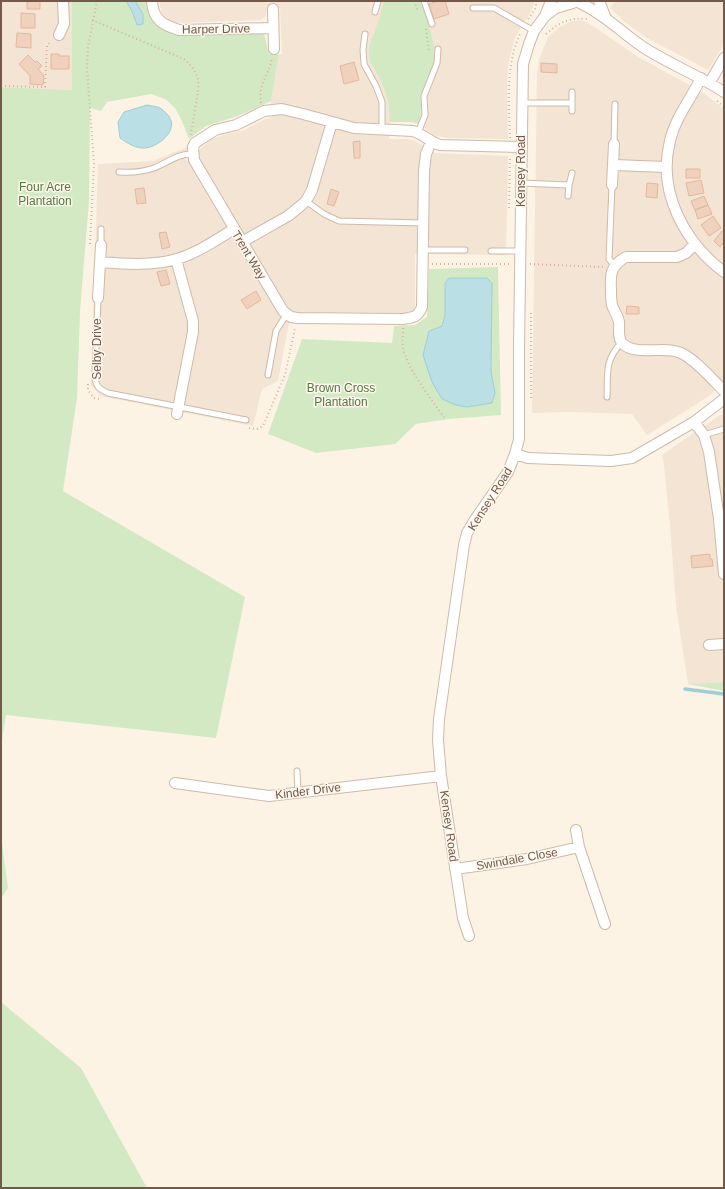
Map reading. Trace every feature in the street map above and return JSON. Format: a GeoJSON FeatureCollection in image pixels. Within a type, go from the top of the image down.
{"type":"FeatureCollection","features":[{"type":"Feature","properties":{"kind":"street"},"geometry":{"type":"LineString","coordinates":[[59,34],[64,24],[63,1]]}},
{"type":"Feature","properties":{"kind":"street","name":"Harper Drive"},"geometry":{"type":"LineString","coordinates":[[152,1],[157,18],[165,26],[180,30],[273,28]]}},
{"type":"Feature","properties":{"kind":"street","name":"Kensey Road"},"geometry":{"type":"LineString","coordinates":[[469,936],[463,918],[441,776],[438,740],[439,719],[464,545],[474,521],[504,480],[516,454],[519,439],[523,64],[534,32],[545,16],[550,1]]}},
{"type":"Feature","properties":{"kind":"street"},"geometry":{"type":"LineString","coordinates":[[599,1],[605,16]]}},
{"type":"Feature","properties":{"kind":"street"},"geometry":{"type":"LineString","coordinates":[[576,2],[593,8],[605,16],[622,32],[644,47],[724,92]]}},
{"type":"Feature","properties":{"kind":"street","name":"Kensey Road"},"geometry":{"type":"LineString","coordinates":[[545,16],[556,8],[576,2]]}},
{"type":"Feature","properties":{"kind":"street"},"geometry":{"type":"LineString","coordinates":[[273,9],[274,49]]}},
{"type":"Feature","properties":{"kind":"street"},"geometry":{"type":"LineString","coordinates":[[724,58],[705,80],[680,116],[670,141],[666,167],[673,205],[685,230],[695,244],[714,265],[724,272]]}},
{"type":"Feature","properties":{"kind":"street"},"geometry":{"type":"LineString","coordinates":[[193,154],[195,143],[215,130],[236,125],[264,111],[282,109],[364,129],[401,130],[418,133],[440,146],[522,147]]}},
{"type":"Feature","properties":{"kind":"street"},"geometry":{"type":"LineString","coordinates":[[242,242],[288,216],[306,200],[312,190],[332,122]]}},
{"type":"Feature","properties":{"kind":"street"},"geometry":{"type":"LineString","coordinates":[[286,315],[297,318],[403,318],[414,317],[419,314],[422,307],[424,170],[426,154],[431,142]]}},
{"type":"Feature","properties":{"kind":"street"},"geometry":{"type":"LineString","coordinates":[[612,185],[614,144]]}},
{"type":"Feature","properties":{"kind":"street","name":"Trent Way"},"geometry":{"type":"LineString","coordinates":[[193,154],[194,160],[286,315]]}},
{"type":"Feature","properties":{"kind":"street"},"geometry":{"type":"LineString","coordinates":[[614,165],[666,167]]}},
{"type":"Feature","properties":{"kind":"street"},"geometry":{"type":"LineString","coordinates":[[100,262],[139,264],[176,259],[208,245],[234,229]]}},
{"type":"Feature","properties":{"kind":"street"},"geometry":{"type":"LineString","coordinates":[[695,244],[686,253],[677,257],[626,257],[620,260],[615,266],[611,276],[612,304],[619,320],[619,337],[622,342],[630,347],[638,349],[671,350],[680,352],[690,358],[724,391]]}},
{"type":"Feature","properties":{"kind":"street"},"geometry":{"type":"LineString","coordinates":[[98,298],[101,245]]}},
{"type":"Feature","properties":{"kind":"street"},"geometry":{"type":"LineString","coordinates":[[176,259],[193,321],[193,332],[178,410]]}},
{"type":"Feature","properties":{"kind":"street"},"geometry":{"type":"LineString","coordinates":[[516,454],[528,458],[611,461],[632,458],[694,422],[724,399]]}},
{"type":"Feature","properties":{"kind":"street"},"geometry":{"type":"LineString","coordinates":[[694,422],[704,436],[710,452],[721,519],[724,574]]}},
{"type":"Feature","properties":{"kind":"street"},"geometry":{"type":"LineString","coordinates":[[709,645],[724,644]]}},
{"type":"Feature","properties":{"kind":"street","name":"Kinder Drive"},"geometry":{"type":"LineString","coordinates":[[176,783],[269,796],[441,776]]}},
{"type":"Feature","properties":{"kind":"street"},"geometry":{"type":"LineString","coordinates":[[576,830],[579,847],[606,924]]}},
{"type":"Feature","properties":{"kind":"street","name":"Swindale Close"},"geometry":{"type":"LineString","coordinates":[[455,869],[527,859],[579,847]]}},
{"type":"Feature","properties":{"kind":"lane"},"geometry":{"type":"LineString","coordinates":[[375,12],[378,1]]}},
{"type":"Feature","properties":{"kind":"lane"},"geometry":{"type":"LineString","coordinates":[[424,1],[432,24]]}},
{"type":"Feature","properties":{"kind":"lane"},"geometry":{"type":"LineString","coordinates":[[473,8],[494,8],[534,32]]}},
{"type":"Feature","properties":{"kind":"lane"},"geometry":{"type":"LineString","coordinates":[[365,34],[363,50],[364,64],[376,86],[382,102],[382,130]]}},
{"type":"Feature","properties":{"kind":"lane"},"geometry":{"type":"LineString","coordinates":[[418,133],[425,115],[424,96],[437,63],[438,49]]}},
{"type":"Feature","properties":{"kind":"lane"},"geometry":{"type":"LineString","coordinates":[[572,92],[572,111]]}},
{"type":"Feature","properties":{"kind":"lane"},"geometry":{"type":"LineString","coordinates":[[522,103],[572,103]]}},
{"type":"Feature","properties":{"kind":"lane"},"geometry":{"type":"LineString","coordinates":[[614,144],[616,104]]}},
{"type":"Feature","properties":{"kind":"lane"},"geometry":{"type":"LineString","coordinates":[[119,172],[135,173],[153,168],[185,154],[193,154]]}},
{"type":"Feature","properties":{"kind":"lane"},"geometry":{"type":"LineString","coordinates":[[568,196],[572,173]]}},
{"type":"Feature","properties":{"kind":"lane"},"geometry":{"type":"LineString","coordinates":[[522,183],[569,185]]}},
{"type":"Feature","properties":{"kind":"lane"},"geometry":{"type":"LineString","coordinates":[[612,185],[609,259],[615,266]]}},
{"type":"Feature","properties":{"kind":"lane"},"geometry":{"type":"LineString","coordinates":[[306,200],[324,214],[339,221],[423,223]]}},
{"type":"Feature","properties":{"kind":"lane"},"geometry":{"type":"LineString","coordinates":[[101,229],[101,245]]}},
{"type":"Feature","properties":{"kind":"lane"},"geometry":{"type":"LineString","coordinates":[[423,250],[465,250]]}},
{"type":"Feature","properties":{"kind":"lane"},"geometry":{"type":"LineString","coordinates":[[491,251],[521,251]]}},
{"type":"Feature","properties":{"kind":"lane","name":"Selby Drive"},"geometry":{"type":"LineString","coordinates":[[98,298],[95,383],[100,390],[178,410],[246,420]]}},
{"type":"Feature","properties":{"kind":"lane"},"geometry":{"type":"LineString","coordinates":[[268,375],[276,331],[286,315]]}},
{"type":"Feature","properties":{"kind":"lane"},"geometry":{"type":"LineString","coordinates":[[607,397],[608,363],[612,354],[622,342]]}},
{"type":"Feature","properties":{"kind":"lane"},"geometry":{"type":"LineString","coordinates":[[704,436],[724,428]]}},
{"type":"Feature","properties":{"kind":"lane"},"geometry":{"type":"LineString","coordinates":[[297,771],[298,792]]}},
{"type":"Feature","properties":{"kind":"path"},"geometry":{"type":"LineString","coordinates":[[90,246],[94,164],[87,68],[92,20],[97,1]]}},
{"type":"Feature","properties":{"kind":"path"},"geometry":{"type":"LineString","coordinates":[[414,1],[419,13]]}},
{"type":"Feature","properties":{"kind":"path"},"geometry":{"type":"LineString","coordinates":[[544,37],[559,23],[577,18],[586,19]]}},
{"type":"Feature","properties":{"kind":"path"},"geometry":{"type":"LineString","coordinates":[[92,20],[184,59],[191,65],[196,72],[199,82],[190,138],[195,143]]}},
{"type":"Feature","properties":{"kind":"path"},"geometry":{"type":"LineString","coordinates":[[425,25],[430,53]]}},
{"type":"Feature","properties":{"kind":"path"},"geometry":{"type":"LineString","coordinates":[[1,86],[45,86],[47,45],[59,34]]}},
{"type":"Feature","properties":{"kind":"path"},"geometry":{"type":"LineString","coordinates":[[264,111],[260,94],[262,84],[268,74],[274,49]]}},
{"type":"Feature","properties":{"kind":"path"},"geometry":{"type":"LineString","coordinates":[[531,257],[531,264]]}},
{"type":"Feature","properties":{"kind":"path"},"geometry":{"type":"LineString","coordinates":[[531,303],[531,398]]}},
{"type":"Feature","properties":{"kind":"path"},"geometry":{"type":"LineString","coordinates":[[242,426],[256,429],[263,426],[285,375],[297,318]]}},
{"type":"Feature","properties":{"kind":"path"},"geometry":{"type":"LineString","coordinates":[[403,318],[403,348],[411,368],[444,417]]}},
{"type":"Feature","properties":{"kind":"path"},"geometry":{"type":"LineString","coordinates":[[88,382],[88,390],[94,398],[101,399]]}},
{"type":"Feature","properties":{"kind":"shaded area"},"geometry":{"type":"Polygon","coordinates":[[[1,1],[72,1],[72,90],[1,87],[1,1]]]}},
{"type":"Feature","properties":{"kind":"shaded area"},"geometry":{"type":"Polygon","coordinates":[[[159,1],[384,1],[370,62],[381,81],[388,102],[390,122],[389,139],[408,139],[415,141],[436,153],[508,156],[506,255],[415,254],[415,306],[413,311],[409,313],[291,312],[278,381],[262,389],[253,426],[101,396],[91,386],[98,164],[153,161],[187,147],[186,161],[212,139],[243,131],[263,120],[272,117],[271,101],[279,54],[282,54],[280,8],[267,9],[265,17],[260,20],[176,23],[162,14],[159,1]]]}},
{"type":"Feature","properties":{"kind":"shaded area"},"geometry":{"type":"Polygon","coordinates":[[[420,1],[535,1],[515,38],[509,60],[507,80],[508,139],[447,138],[433,135],[420,124],[422,92],[434,65],[428,21],[420,1]]]}},
{"type":"Feature","properties":{"kind":"shaded area"},"geometry":{"type":"Polygon","coordinates":[[[615,1],[724,1],[724,44],[708,70],[647,38],[626,23],[610,8],[615,1]]]}},
{"type":"Feature","properties":{"kind":"shaded area"},"geometry":{"type":"Polygon","coordinates":[[[580,20],[596,28],[638,57],[702,92],[724,109],[724,382],[709,396],[647,435],[632,414],[570,412],[532,413],[537,75],[539,60],[548,37],[561,26],[580,20]]]}},
{"type":"Feature","properties":{"kind":"shaded area"},"geometry":{"type":"Polygon","coordinates":[[[720,415],[724,415],[724,682],[688,684],[676,605],[670,525],[662,455],[720,415]]]}},
{"type":"Feature","properties":{"kind":"green space","name":"Four Acre Plantation"},"geometry":{"type":"Polygon","coordinates":[[[72,1],[147,1],[148,13],[161,29],[177,33],[264,33],[269,54],[279,54],[271,101],[238,116],[206,126],[189,139],[175,108],[165,99],[151,94],[107,102],[101,111],[90,108],[89,201],[80,311],[77,398],[63,491],[245,597],[216,738],[6,715],[1,747],[1,87],[72,90],[72,1]]]}},
{"type":"Feature","properties":{"kind":"green space"},"geometry":{"type":"Polygon","coordinates":[[[384,1],[420,1],[428,21],[435,51],[434,65],[422,92],[420,124],[411,122],[390,122],[388,101],[381,81],[370,62],[369,47],[384,1]]]}},
{"type":"Feature","properties":{"kind":"green space","name":"Brown Cross Plantation"},"geometry":{"type":"Polygon","coordinates":[[[498,267],[501,415],[449,419],[416,424],[395,444],[316,453],[268,434],[302,339],[392,343],[394,326],[415,325],[427,317],[429,269],[498,267]],[[445,283],[445,315],[442,326],[429,331],[467,407],[478,404],[495,393],[491,371],[492,283],[445,283]]]}},
{"type":"Feature","properties":{"kind":"green space"},"geometry":{"type":"Polygon","coordinates":[[[724,682],[724,691],[688,684],[724,682]]]}},
{"type":"Feature","properties":{"kind":"green space"},"geometry":{"type":"Polygon","coordinates":[[[1,835],[8,888],[1,899],[1,835]]]}},
{"type":"Feature","properties":{"kind":"green space"},"geometry":{"type":"Polygon","coordinates":[[[1,1002],[81,1068],[147,1188],[1,1188],[1,1002]]]}},
{"type":"Feature","properties":{"kind":"water"},"geometry":{"type":"Polygon","coordinates":[[[126,1],[135,1],[143,14],[143,24],[137,25],[132,11],[126,1]]]}},
{"type":"Feature","properties":{"kind":"water"},"geometry":{"type":"Polygon","coordinates":[[[147,105],[163,110],[171,119],[172,125],[167,136],[157,144],[151,147],[139,148],[120,138],[118,122],[124,112],[147,105]]]}},
{"type":"Feature","properties":{"kind":"water"},"geometry":{"type":"Polygon","coordinates":[[[449,278],[487,278],[492,283],[491,371],[495,393],[492,403],[467,407],[456,405],[442,399],[432,382],[423,355],[429,331],[442,326],[445,315],[445,283],[449,278]]]}},
{"type":"Feature","properties":{"kind":"building"},"geometry":{"type":"Polygon","coordinates":[[[27,1],[40,1],[40,9],[27,9],[27,1]]]}},
{"type":"Feature","properties":{"kind":"building"},"geometry":{"type":"Polygon","coordinates":[[[438,1],[445,1],[449,14],[434,19],[429,4],[438,1]]]}},
{"type":"Feature","properties":{"kind":"building"},"geometry":{"type":"Polygon","coordinates":[[[21,13],[35,14],[35,28],[21,28],[21,13]]]}},
{"type":"Feature","properties":{"kind":"building"},"geometry":{"type":"Polygon","coordinates":[[[17,33],[31,34],[31,48],[16,47],[17,33]]]}},
{"type":"Feature","properties":{"kind":"building"},"geometry":{"type":"Polygon","coordinates":[[[51,54],[69,56],[69,69],[51,69],[51,54]]]}},
{"type":"Feature","properties":{"kind":"building"},"geometry":{"type":"Polygon","coordinates":[[[28,55],[42,66],[38,69],[44,76],[43,85],[30,84],[30,76],[19,64],[28,55]]]}},
{"type":"Feature","properties":{"kind":"building"},"geometry":{"type":"Polygon","coordinates":[[[354,62],[359,80],[344,84],[340,66],[354,62]]]}},
{"type":"Feature","properties":{"kind":"building"},"geometry":{"type":"Polygon","coordinates":[[[541,63],[557,64],[557,73],[541,72],[541,63]]]}},
{"type":"Feature","properties":{"kind":"building"},"geometry":{"type":"Polygon","coordinates":[[[360,141],[360,158],[354,158],[353,142],[360,141]]]}},
{"type":"Feature","properties":{"kind":"building"},"geometry":{"type":"Polygon","coordinates":[[[686,169],[700,169],[700,178],[686,178],[686,169]]]}},
{"type":"Feature","properties":{"kind":"building"},"geometry":{"type":"Polygon","coordinates":[[[701,180],[704,193],[689,196],[686,183],[701,180]]]}},
{"type":"Feature","properties":{"kind":"building"},"geometry":{"type":"Polygon","coordinates":[[[647,183],[658,184],[657,198],[646,197],[647,183]]]}},
{"type":"Feature","properties":{"kind":"building"},"geometry":{"type":"Polygon","coordinates":[[[144,188],[146,203],[137,204],[135,189],[144,188]]]}},
{"type":"Feature","properties":{"kind":"building"},"geometry":{"type":"Polygon","coordinates":[[[331,189],[339,192],[334,206],[327,204],[331,189]]]}},
{"type":"Feature","properties":{"kind":"building"},"geometry":{"type":"Polygon","coordinates":[[[704,196],[708,205],[695,210],[691,201],[704,196]]]}},
{"type":"Feature","properties":{"kind":"building"},"geometry":{"type":"Polygon","coordinates":[[[708,205],[712,214],[698,219],[695,210],[708,205]]]}},
{"type":"Feature","properties":{"kind":"building"},"geometry":{"type":"Polygon","coordinates":[[[713,216],[721,228],[709,236],[701,225],[713,216]]]}},
{"type":"Feature","properties":{"kind":"building"},"geometry":{"type":"Polygon","coordinates":[[[722,231],[724,233],[724,242],[720,247],[714,241],[722,231]]]}},
{"type":"Feature","properties":{"kind":"building"},"geometry":{"type":"Polygon","coordinates":[[[166,232],[170,247],[162,249],[159,233],[166,232]]]}},
{"type":"Feature","properties":{"kind":"building"},"geometry":{"type":"Polygon","coordinates":[[[166,270],[170,284],[161,286],[157,272],[166,270]]]}},
{"type":"Feature","properties":{"kind":"building"},"geometry":{"type":"Polygon","coordinates":[[[256,291],[261,300],[247,309],[241,300],[256,291]]]}},
{"type":"Feature","properties":{"kind":"building"},"geometry":{"type":"Polygon","coordinates":[[[627,306],[639,307],[639,314],[626,314],[627,306]]]}},
{"type":"Feature","properties":{"kind":"building"},"geometry":{"type":"Polygon","coordinates":[[[710,554],[710,559],[712,559],[713,566],[692,568],[691,556],[710,554]]]}},
{"type":"Feature","properties":{"kind":"waterway"},"geometry":{"type":"LineString","coordinates":[[685,689],[724,694]]}}]}
